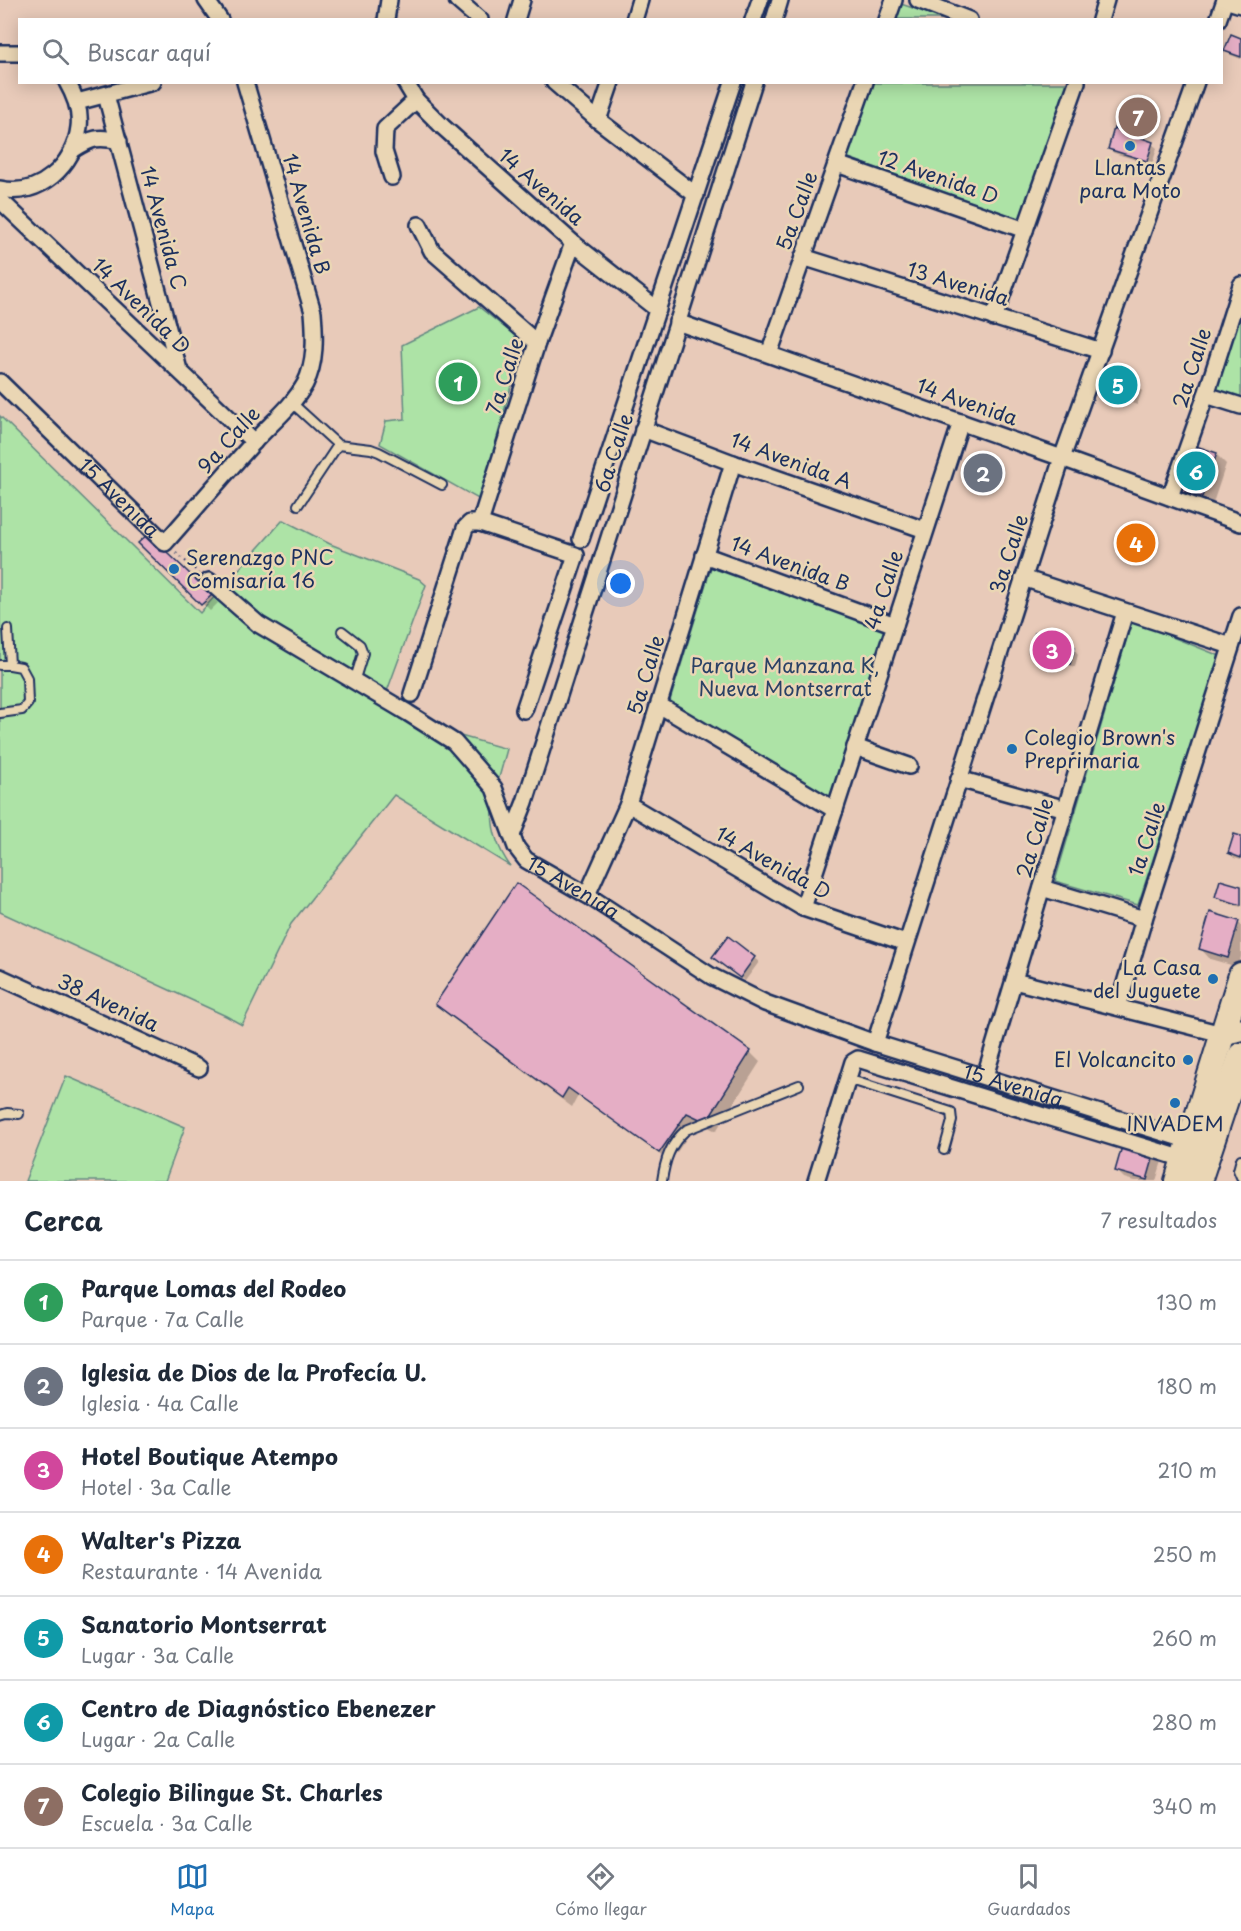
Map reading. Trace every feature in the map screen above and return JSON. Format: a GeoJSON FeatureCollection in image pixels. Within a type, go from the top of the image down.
{"type":"FeatureCollection","features":[{"type":"Feature","properties":{"kind":"main road"},"geometry":{"type":"LineString","coordinates":[[1194,1168],[1233,1021],[1241,975]]}},
{"type":"Feature","properties":{"kind":"main road"},"geometry":{"type":"LineString","coordinates":[[1194,1168],[1231,1094],[1241,1054]]}},
{"type":"Feature","properties":{"kind":"street"},"geometry":{"type":"LineString","coordinates":[[206,0],[219,18]]}},
{"type":"Feature","properties":{"kind":"street"},"geometry":{"type":"LineString","coordinates":[[386,18],[389,0]]}},
{"type":"Feature","properties":{"kind":"street"},"geometry":{"type":"LineString","coordinates":[[457,0],[478,18]]}},
{"type":"Feature","properties":{"kind":"street"},"geometry":{"type":"LineString","coordinates":[[517,18],[522,0]]}},
{"type":"Feature","properties":{"kind":"street"},"geometry":{"type":"LineString","coordinates":[[635,18],[640,0]]}},
{"type":"Feature","properties":{"kind":"street"},"geometry":{"type":"LineString","coordinates":[[754,18],[760,0]]}},
{"type":"Feature","properties":{"kind":"street"},"geometry":{"type":"LineString","coordinates":[[775,18],[780,0]]}},
{"type":"Feature","properties":{"kind":"street"},"geometry":{"type":"LineString","coordinates":[[888,18],[894,0]]}},
{"type":"Feature","properties":{"kind":"street"},"geometry":{"type":"LineString","coordinates":[[918,0],[964,18]]}},
{"type":"Feature","properties":{"kind":"street"},"geometry":{"type":"LineString","coordinates":[[1101,18],[1107,0]]}},
{"type":"Feature","properties":{"kind":"street"},"geometry":{"type":"LineString","coordinates":[[1219,18],[1225,0],[1241,5]]}},
{"type":"Feature","properties":{"kind":"street"},"geometry":{"type":"LineString","coordinates":[[0,53],[18,53]]}},
{"type":"Feature","properties":{"kind":"street"},"geometry":{"type":"LineString","coordinates":[[0,189],[27,189],[46,180],[62,167],[74,149],[79,126],[77,102],[68,84]]}},
{"type":"Feature","properties":{"kind":"street"},"geometry":{"type":"LineString","coordinates":[[77,102],[145,84]]}},
{"type":"Feature","properties":{"kind":"street","name":"14 Avenida B"},"geometry":{"type":"LineString","coordinates":[[246,84],[313,312],[315,336],[313,359]]}},
{"type":"Feature","properties":{"kind":"street","name":"14 Avenida"},"geometry":{"type":"LineString","coordinates":[[405,84],[416,100],[443,128],[573,243],[658,310]]}},
{"type":"Feature","properties":{"kind":"street"},"geometry":{"type":"LineString","coordinates":[[556,84],[598,120],[696,195]]}},
{"type":"Feature","properties":{"kind":"street"},"geometry":{"type":"LineString","coordinates":[[598,120],[610,84]]}},
{"type":"Feature","properties":{"kind":"street","name":"6a Calle"},"geometry":{"type":"LineString","coordinates":[[581,539],[732,84]]}},
{"type":"Feature","properties":{"kind":"street","name":"6a Calle"},"geometry":{"type":"LineString","coordinates":[[512,835],[525,802],[753,84]]}},
{"type":"Feature","properties":{"kind":"street","name":"5a Calle"},"geometry":{"type":"LineString","coordinates":[[769,354],[864,84]]}},
{"type":"Feature","properties":{"kind":"street"},"geometry":{"type":"LineString","coordinates":[[994,318],[1076,84]]}},
{"type":"Feature","properties":{"kind":"street","name":"3a Calle"},"geometry":{"type":"LineString","coordinates":[[875,1043],[1062,458],[1195,84]]}},
{"type":"Feature","properties":{"kind":"street","name":"14 Avenida C"},"geometry":{"type":"LineString","coordinates":[[106,94],[180,372]]}},
{"type":"Feature","properties":{"kind":"street"},"geometry":{"type":"LineString","coordinates":[[392,177],[384,151],[385,129],[416,100]]}},
{"type":"Feature","properties":{"kind":"street"},"geometry":{"type":"LineString","coordinates":[[74,149],[89,139],[104,137],[119,141]]}},
{"type":"Feature","properties":{"kind":"street","name":"12 Avenida D"},"geometry":{"type":"LineString","coordinates":[[837,164],[1025,230]]}},
{"type":"Feature","properties":{"kind":"street","name":"14 Avenida D"},"geometry":{"type":"LineString","coordinates":[[0,200],[254,442]]}},
{"type":"Feature","properties":{"kind":"street"},"geometry":{"type":"LineString","coordinates":[[418,225],[432,251],[537,343]]}},
{"type":"Feature","properties":{"kind":"street","name":"7a Calle"},"geometry":{"type":"LineString","coordinates":[[480,523],[537,343],[573,243]]}},
{"type":"Feature","properties":{"kind":"street","name":"13 Avenida"},"geometry":{"type":"LineString","coordinates":[[803,257],[1101,351]]}},
{"type":"Feature","properties":{"kind":"street","name":"2a Calle"},"geometry":{"type":"LineString","coordinates":[[1170,497],[1241,285]]}},
{"type":"Feature","properties":{"kind":"street","name":"14 Avenida"},"geometry":{"type":"LineString","coordinates":[[678,322],[1241,523]]}},
{"type":"Feature","properties":{"kind":"street","name":"9a Calle"},"geometry":{"type":"LineString","coordinates":[[165,543],[254,442],[292,403],[306,383],[313,359]]}},
{"type":"Feature","properties":{"kind":"street","name":"15 Avenida"},"geometry":{"type":"LineString","coordinates":[[0,382],[165,543]]}},
{"type":"Feature","properties":{"kind":"street"},"geometry":{"type":"LineString","coordinates":[[1206,395],[1241,406]]}},
{"type":"Feature","properties":{"kind":"street","name":"4a Calle"},"geometry":{"type":"LineString","coordinates":[[803,908],[961,422]]}},
{"type":"Feature","properties":{"kind":"street","name":"14 Avenida A"},"geometry":{"type":"LineString","coordinates":[[644,429],[732,463],[925,530]]}},
{"type":"Feature","properties":{"kind":"street","name":"5a Calle"},"geometry":{"type":"LineString","coordinates":[[587,895],[628,804],[732,463]]}},
{"type":"Feature","properties":{"kind":"street"},"geometry":{"type":"LineString","coordinates":[[412,694],[465,528],[470,523],[480,523],[576,555],[524,710]]}},
{"type":"Feature","properties":{"kind":"street","name":"14 Avenida B"},"geometry":{"type":"LineString","coordinates":[[704,555],[895,625]]}},
{"type":"Feature","properties":{"kind":"street"},"geometry":{"type":"LineString","coordinates":[[1023,578],[1231,646]]}},
{"type":"Feature","properties":{"kind":"street","name":"15 Avenida"},"geometry":{"type":"LineString","coordinates":[[209,581],[258,624],[454,742],[494,788],[520,854],[526,860],[587,895],[711,976],[765,1003],[875,1043],[986,1076],[1194,1168]]}},
{"type":"Feature","properties":{"kind":"street","name":"2a Calle"},"geometry":{"type":"LineString","coordinates":[[986,1076],[1125,612]]}},
{"type":"Feature","properties":{"kind":"street","name":"1a Calle"},"geometry":{"type":"LineString","coordinates":[[1118,1007],[1241,616]]}},
{"type":"Feature","properties":{"kind":"street"},"geometry":{"type":"LineString","coordinates":[[659,705],[835,810]]}},
{"type":"Feature","properties":{"kind":"street"},"geometry":{"type":"LineString","coordinates":[[855,747],[909,766]]}},
{"type":"Feature","properties":{"kind":"street"},"geometry":{"type":"LineString","coordinates":[[959,779],[1066,809]]}},
{"type":"Feature","properties":{"kind":"street","name":"14 Avenida D"},"geometry":{"type":"LineString","coordinates":[[628,804],[803,908],[906,943]]}},
{"type":"Feature","properties":{"kind":"street"},"geometry":{"type":"LineString","coordinates":[[1042,888],[1144,919]]}},
{"type":"Feature","properties":{"kind":"street","name":"38 Avenida"},"geometry":{"type":"LineString","coordinates":[[0,977],[199,1068]]}},
{"type":"Feature","properties":{"kind":"street"},"geometry":{"type":"LineString","coordinates":[[1014,981],[1118,1007],[1233,1021]]}},
{"type":"Feature","properties":{"kind":"street"},"geometry":{"type":"LineString","coordinates":[[816,1181],[853,1062],[861,1059],[1194,1168]]}},
{"type":"Feature","properties":{"kind":"lane"},"geometry":{"type":"LineString","coordinates":[[292,403],[338,445],[363,447],[379,452],[442,485]]}},
{"type":"Feature","properties":{"kind":"lane"},"geometry":{"type":"LineString","coordinates":[[298,505],[338,445]]}},
{"type":"Feature","properties":{"kind":"lane"},"geometry":{"type":"LineString","coordinates":[[8,629],[10,664]]}},
{"type":"Feature","properties":{"kind":"lane"},"geometry":{"type":"LineString","coordinates":[[342,631],[360,645],[363,653],[354,682]]}},
{"type":"Feature","properties":{"kind":"lane"},"geometry":{"type":"LineString","coordinates":[[0,665],[10,664],[21,668],[27,678],[28,703],[22,710],[0,713]]}},
{"type":"Feature","properties":{"kind":"lane"},"geometry":{"type":"LineString","coordinates":[[848,1079],[951,1112],[952,1121],[944,1149]]}},
{"type":"Feature","properties":{"kind":"lane"},"geometry":{"type":"LineString","coordinates":[[662,1181],[672,1144],[686,1131],[799,1085]]}},
{"type":"Feature","properties":{"kind":"lane"},"geometry":{"type":"LineString","coordinates":[[0,1115],[19,1114]]}},
{"type":"Feature","properties":{"kind":"lane"},"geometry":{"type":"LineString","coordinates":[[1241,1159],[1238,1170],[1241,1177]]}},
{"type":"Feature","properties":{"kind":"path","name":"15 Avenida"},"geometry":{"type":"LineString","coordinates":[[165,543],[209,581]]}},
{"type":"Feature","properties":{"kind":"green space"},"geometry":{"type":"Polygon","coordinates":[[[901,4],[942,18],[895,18],[901,4]]]}},
{"type":"Feature","properties":{"kind":"green space"},"geometry":{"type":"Polygon","coordinates":[[[873,84],[1068,84],[1022,220],[846,157],[873,84]]]}},
{"type":"Feature","properties":{"kind":"green space"},"geometry":{"type":"Polygon","coordinates":[[[1241,305],[1241,404],[1211,394],[1241,305]]]}},
{"type":"Feature","properties":{"kind":"green space"},"geometry":{"type":"Polygon","coordinates":[[[479,307],[523,342],[480,500],[380,444],[386,421],[405,419],[402,345],[479,307]]]}},
{"type":"Feature","properties":{"kind":"green space"},"geometry":{"type":"Polygon","coordinates":[[[0,416],[200,613],[283,520],[330,544],[419,579],[426,585],[386,694],[388,709],[400,719],[507,749],[495,795],[493,822],[495,836],[510,866],[394,795],[291,924],[242,1025],[0,912],[0,416]]]}},
{"type":"Feature","properties":{"kind":"green space","name":"Parque Manzana K, Nueva Montserrat"},"geometry":{"type":"Polygon","coordinates":[[[712,564],[888,629],[831,801],[669,704],[712,564]]]}},
{"type":"Feature","properties":{"kind":"green space"},"geometry":{"type":"Polygon","coordinates":[[[1132,621],[1220,656],[1138,905],[1055,881],[1132,621]]]}},
{"type":"Feature","properties":{"kind":"green space"},"geometry":{"type":"Polygon","coordinates":[[[66,1076],[185,1127],[165,1181],[25,1181],[66,1076]]]}},
{"type":"Feature","properties":{"kind":"building"},"geometry":{"type":"Polygon","coordinates":[[[1231,34],[1241,38],[1241,57],[1224,51],[1231,34]]]}},
{"type":"Feature","properties":{"kind":"building","name":"Llantas para Moto"},"geometry":{"type":"Polygon","coordinates":[[[1114,128],[1153,142],[1147,161],[1108,149],[1114,128]]]}},
{"type":"Feature","properties":{"kind":"building"},"geometry":{"type":"Polygon","coordinates":[[[1107,371],[1136,382],[1130,399],[1101,388],[1107,371]]]}},
{"type":"Feature","properties":{"kind":"building"},"geometry":{"type":"Polygon","coordinates":[[[1190,444],[1217,453],[1202,497],[1175,489],[1190,444]]]}},
{"type":"Feature","properties":{"kind":"building"},"geometry":{"type":"Polygon","coordinates":[[[1137,523],[1147,527],[1135,564],[1125,560],[1137,523]]]}},
{"type":"Feature","properties":{"kind":"building","name":"Serenazgo PNC Comisaría 16"},"geometry":{"type":"Polygon","coordinates":[[[148,534],[212,595],[201,605],[138,543],[148,534]]]}},
{"type":"Feature","properties":{"kind":"building"},"geometry":{"type":"Polygon","coordinates":[[[1035,633],[1075,647],[1070,664],[1029,652],[1035,633]]]}},
{"type":"Feature","properties":{"kind":"building"},"geometry":{"type":"Polygon","coordinates":[[[1234,834],[1241,836],[1241,858],[1228,853],[1234,834]]]}},
{"type":"Feature","properties":{"kind":"building"},"geometry":{"type":"Polygon","coordinates":[[[1220,880],[1241,886],[1241,905],[1215,897],[1220,880]]]}},
{"type":"Feature","properties":{"kind":"building"},"geometry":{"type":"Polygon","coordinates":[[[516,883],[751,1051],[706,1122],[687,1113],[659,1153],[568,1088],[562,1098],[435,1004],[516,883]]]}},
{"type":"Feature","properties":{"kind":"building"},"geometry":{"type":"Polygon","coordinates":[[[1210,912],[1239,921],[1228,958],[1199,949],[1210,912]]]}},
{"type":"Feature","properties":{"kind":"building"},"geometry":{"type":"Polygon","coordinates":[[[728,936],[755,957],[740,978],[712,957],[728,936]]]}},
{"type":"Feature","properties":{"kind":"building"},"geometry":{"type":"Polygon","coordinates":[[[1123,1143],[1155,1152],[1147,1180],[1115,1171],[1123,1143]]]}},
{"type":"Feature","properties":{"kind":"place","name":"Colegio Bilingue St. Charles"},"geometry":{"type":"Point","coordinates":[1138,117]}},
{"type":"Feature","properties":{"kind":"place","name":"Llantas para Moto"},"geometry":{"type":"Point","coordinates":[1130,146]}},
{"type":"Feature","properties":{"kind":"place","name":"Parque Lomas del Rodeo"},"geometry":{"type":"Point","coordinates":[458,382]}},
{"type":"Feature","properties":{"kind":"place","name":"Sanatorio Montserrat"},"geometry":{"type":"Point","coordinates":[1118,385]}},
{"type":"Feature","properties":{"kind":"place","name":"Centro de Diagnóstico Ebenezer"},"geometry":{"type":"Point","coordinates":[1196,471]}},
{"type":"Feature","properties":{"kind":"place","name":"Iglesia de Dios de la Profecía U."},"geometry":{"type":"Point","coordinates":[983,473]}},
{"type":"Feature","properties":{"kind":"place","name":"Walter's Pizza"},"geometry":{"type":"Point","coordinates":[1136,543]}},
{"type":"Feature","properties":{"kind":"place","name":"Serenazgo PNC Comisaría 16"},"geometry":{"type":"Point","coordinates":[174,569]}},
{"type":"Feature","properties":{"kind":"place","name":"Hotel Boutique Atempo"},"geometry":{"type":"Point","coordinates":[1052,650]}},
{"type":"Feature","properties":{"kind":"place","name":"Colegio Brown's Preprimaria"},"geometry":{"type":"Point","coordinates":[1012,749]}},
{"type":"Feature","properties":{"kind":"place","name":"La Casa del Juguete"},"geometry":{"type":"Point","coordinates":[1213,979]}},
{"type":"Feature","properties":{"kind":"place","name":"El Volcancito"},"geometry":{"type":"Point","coordinates":[1188,1060]}},
{"type":"Feature","properties":{"kind":"place","name":"INVADEM"},"geometry":{"type":"Point","coordinates":[1175,1103]}}]}
